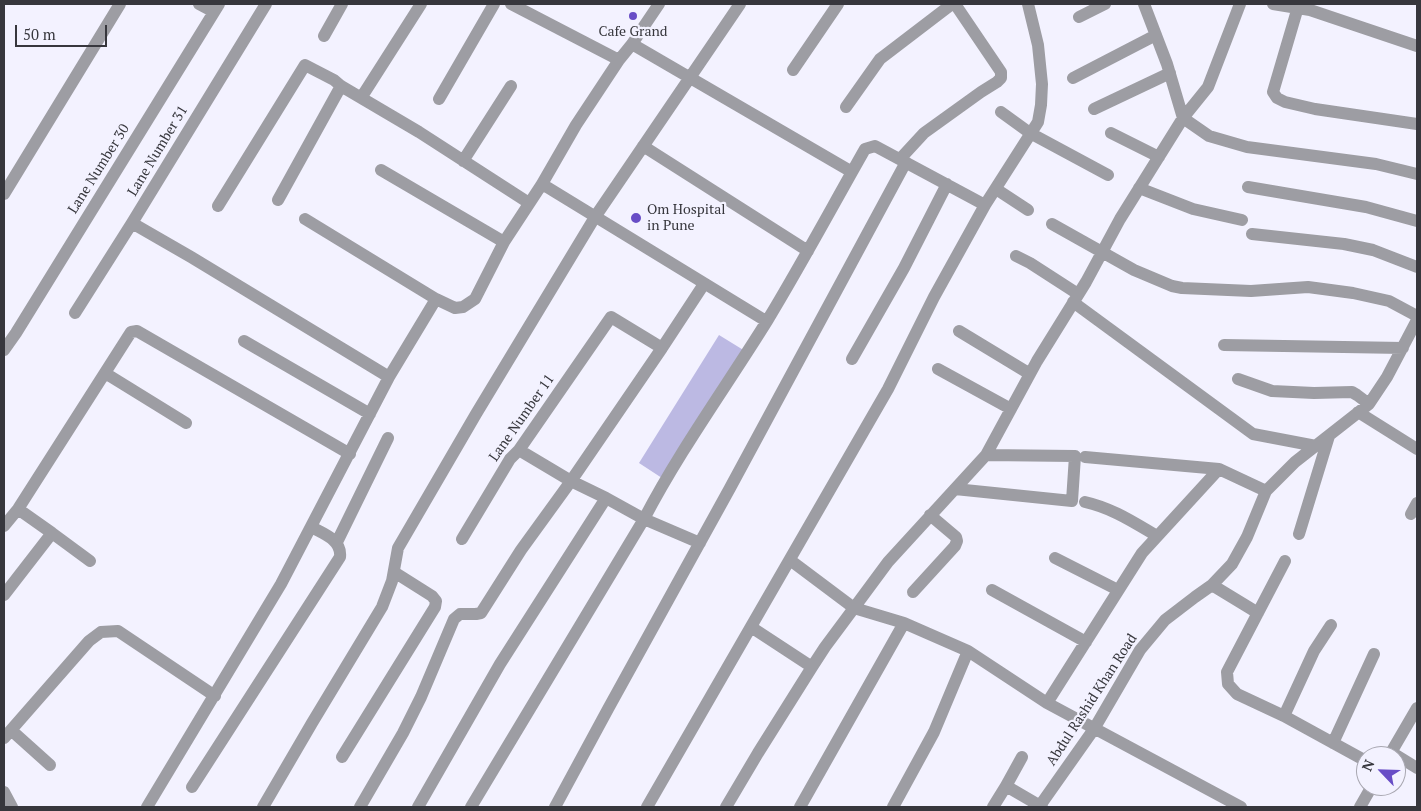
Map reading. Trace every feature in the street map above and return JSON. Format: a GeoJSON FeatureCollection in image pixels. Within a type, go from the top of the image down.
{"type":"FeatureCollection","features":[{"type":"Feature","properties":{"kind":"street"},"geometry":{"type":"LineString","coordinates":[[4,194],[120,4]]}},
{"type":"Feature","properties":{"kind":"street"},"geometry":{"type":"LineString","coordinates":[[199,4],[216,8]]}},
{"type":"Feature","properties":{"kind":"street","name":"Lane Number 31"},"geometry":{"type":"LineString","coordinates":[[75,313],[266,4]]}},
{"type":"Feature","properties":{"kind":"street"},"geometry":{"type":"LineString","coordinates":[[324,36],[342,4]]}},
{"type":"Feature","properties":{"kind":"street"},"geometry":{"type":"LineString","coordinates":[[361,98],[421,4]]}},
{"type":"Feature","properties":{"kind":"street"},"geometry":{"type":"LineString","coordinates":[[439,99],[494,4]]}},
{"type":"Feature","properties":{"kind":"street"},"geometry":{"type":"LineString","coordinates":[[511,4],[619,60]]}},
{"type":"Feature","properties":{"kind":"street"},"geometry":{"type":"LineString","coordinates":[[305,219],[436,299],[455,308],[463,307],[475,299],[504,242],[542,184],[576,125],[659,4]]}},
{"type":"Feature","properties":{"kind":"street"},"geometry":{"type":"LineString","coordinates":[[263,807],[382,607],[392,581],[398,548],[481,406],[595,217],[740,4]]}},
{"type":"Feature","properties":{"kind":"street"},"geometry":{"type":"LineString","coordinates":[[793,70],[838,4]]}},
{"type":"Feature","properties":{"kind":"street"},"geometry":{"type":"LineString","coordinates":[[846,107],[880,59],[952,4]]}},
{"type":"Feature","properties":{"kind":"street"},"geometry":{"type":"LineString","coordinates":[[555,807],[700,543],[903,160],[924,133],[1001,78],[1002,72],[956,4]]}},
{"type":"Feature","properties":{"kind":"street"},"geometry":{"type":"LineString","coordinates":[[647,807],[888,388],[934,296],[985,205],[1038,122],[1042,84],[1038,45],[1028,4]]}},
{"type":"Feature","properties":{"kind":"street"},"geometry":{"type":"LineString","coordinates":[[1079,17],[1105,4]]}},
{"type":"Feature","properties":{"kind":"street"},"geometry":{"type":"LineString","coordinates":[[1145,4],[1170,74],[1183,118],[1209,136],[1247,147],[1376,164],[1417,174]]}},
{"type":"Feature","properties":{"kind":"street"},"geometry":{"type":"LineString","coordinates":[[726,807],[758,752],[812,667],[854,608],[888,562],[986,455],[1030,374],[1076,298],[1120,219],[1183,118],[1208,87],[1240,4]]}},
{"type":"Feature","properties":{"kind":"street"},"geometry":{"type":"LineString","coordinates":[[1273,4],[1307,7],[1417,46]]}},
{"type":"Feature","properties":{"kind":"street"},"geometry":{"type":"LineString","coordinates":[[1307,7],[1273,92],[1277,98],[1285,102],[1314,109],[1417,124]]}},
{"type":"Feature","properties":{"kind":"street","name":"Lane Number 30"},"geometry":{"type":"LineString","coordinates":[[4,350],[216,8]]}},
{"type":"Feature","properties":{"kind":"street"},"geometry":{"type":"LineString","coordinates":[[1073,78],[1156,35]]}},
{"type":"Feature","properties":{"kind":"street"},"geometry":{"type":"LineString","coordinates":[[632,44],[852,172]]}},
{"type":"Feature","properties":{"kind":"street"},"geometry":{"type":"LineString","coordinates":[[218,206],[306,65],[334,80],[529,204]]}},
{"type":"Feature","properties":{"kind":"street"},"geometry":{"type":"LineString","coordinates":[[1094,109],[1170,74]]}},
{"type":"Feature","properties":{"kind":"street"},"geometry":{"type":"LineString","coordinates":[[278,200],[341,86]]}},
{"type":"Feature","properties":{"kind":"street"},"geometry":{"type":"LineString","coordinates":[[463,161],[511,86]]}},
{"type":"Feature","properties":{"kind":"street"},"geometry":{"type":"LineString","coordinates":[[1001,112],[1030,134],[1108,175]]}},
{"type":"Feature","properties":{"kind":"street"},"geometry":{"type":"LineString","coordinates":[[1112,133],[1159,157]]}},
{"type":"Feature","properties":{"kind":"street"},"geometry":{"type":"LineString","coordinates":[[643,146],[808,251]]}},
{"type":"Feature","properties":{"kind":"street"},"geometry":{"type":"LineString","coordinates":[[471,807],[666,480],[766,322],[865,149],[875,146],[985,205]]}},
{"type":"Feature","properties":{"kind":"street"},"geometry":{"type":"LineString","coordinates":[[381,170],[504,242]]}},
{"type":"Feature","properties":{"kind":"street"},"geometry":{"type":"LineString","coordinates":[[542,184],[766,322]]}},
{"type":"Feature","properties":{"kind":"street"},"geometry":{"type":"LineString","coordinates":[[852,359],[904,268],[947,184]]}},
{"type":"Feature","properties":{"kind":"street"},"geometry":{"type":"LineString","coordinates":[[1248,187],[1366,207],[1417,221]]}},
{"type":"Feature","properties":{"kind":"street"},"geometry":{"type":"LineString","coordinates":[[996,188],[1028,210]]}},
{"type":"Feature","properties":{"kind":"street"},"geometry":{"type":"LineString","coordinates":[[1139,188],[1193,209],[1242,220]]}},
{"type":"Feature","properties":{"kind":"street"},"geometry":{"type":"LineString","coordinates":[[132,223],[389,377]]}},
{"type":"Feature","properties":{"kind":"street"},"geometry":{"type":"LineString","coordinates":[[1052,224],[1134,270],[1172,286],[1251,291],[1308,287],[1353,293],[1389,302],[1417,316]]}},
{"type":"Feature","properties":{"kind":"street"},"geometry":{"type":"LineString","coordinates":[[1252,234],[1344,244],[1372,250],[1417,267]]}},
{"type":"Feature","properties":{"kind":"street"},"geometry":{"type":"LineString","coordinates":[[1016,256],[1030,263],[1253,434],[1316,446]]}},
{"type":"Feature","properties":{"kind":"street"},"geometry":{"type":"LineString","coordinates":[[443,617],[481,612],[521,550],[571,481],[704,284]]}},
{"type":"Feature","properties":{"kind":"street"},"geometry":{"type":"LineString","coordinates":[[147,807],[281,584],[389,377],[436,299]]}},
{"type":"Feature","properties":{"kind":"street","name":"Lane Number 11"},"geometry":{"type":"LineString","coordinates":[[462,539],[510,459],[519,450],[611,317],[662,348]]}},
{"type":"Feature","properties":{"kind":"street","name":"Abdul Rashid Khan Road"},"geometry":{"type":"LineString","coordinates":[[1040,807],[1094,729],[1140,650],[1164,620],[1212,586],[1232,564],[1247,537],[1266,491],[1295,462],[1370,404],[1387,377],[1417,320]]}},
{"type":"Feature","properties":{"kind":"street"},"geometry":{"type":"LineString","coordinates":[[959,330],[1030,374]]}},
{"type":"Feature","properties":{"kind":"street"},"geometry":{"type":"LineString","coordinates":[[4,526],[18,510],[131,332],[137,331],[350,454]]}},
{"type":"Feature","properties":{"kind":"street"},"geometry":{"type":"LineString","coordinates":[[244,341],[370,414]]}},
{"type":"Feature","properties":{"kind":"street"},"geometry":{"type":"LineString","coordinates":[[1224,345],[1402,348]]}},
{"type":"Feature","properties":{"kind":"street"},"geometry":{"type":"LineString","coordinates":[[938,369],[1011,409]]}},
{"type":"Feature","properties":{"kind":"street"},"geometry":{"type":"LineString","coordinates":[[105,373],[186,423]]}},
{"type":"Feature","properties":{"kind":"street"},"geometry":{"type":"LineString","coordinates":[[1238,379],[1272,391],[1352,392],[1370,404]]}},
{"type":"Feature","properties":{"kind":"street"},"geometry":{"type":"LineString","coordinates":[[1358,412],[1416,446]]}},
{"type":"Feature","properties":{"kind":"street"},"geometry":{"type":"LineString","coordinates":[[1299,534],[1329,436]]}},
{"type":"Feature","properties":{"kind":"street"},"geometry":{"type":"LineString","coordinates":[[337,542],[388,438]]}},
{"type":"Feature","properties":{"kind":"street"},"geometry":{"type":"LineString","coordinates":[[519,450],[571,481],[644,519],[700,543]]}},
{"type":"Feature","properties":{"kind":"street"},"geometry":{"type":"LineString","coordinates":[[955,489],[1072,501],[1075,456],[986,455]]}},
{"type":"Feature","properties":{"kind":"street"},"geometry":{"type":"LineString","coordinates":[[1085,456],[1219,469],[1266,491]]}},
{"type":"Feature","properties":{"kind":"street"},"geometry":{"type":"LineString","coordinates":[[1047,703],[1142,553],[1219,469]]}},
{"type":"Feature","properties":{"kind":"street"},"geometry":{"type":"LineString","coordinates":[[418,807],[500,664],[606,498]]}},
{"type":"Feature","properties":{"kind":"street"},"geometry":{"type":"LineString","coordinates":[[1085,502],[1100,505],[1118,513],[1157,536]]}},
{"type":"Feature","properties":{"kind":"street"},"geometry":{"type":"LineString","coordinates":[[18,510],[90,560]]}},
{"type":"Feature","properties":{"kind":"street"},"geometry":{"type":"LineString","coordinates":[[913,592],[955,546],[957,541],[956,537],[930,515]]}},
{"type":"Feature","properties":{"kind":"street"},"geometry":{"type":"LineString","coordinates":[[192,787],[340,557],[341,550],[337,542],[311,527]]}},
{"type":"Feature","properties":{"kind":"street"},"geometry":{"type":"LineString","coordinates":[[4,595],[52,533]]}},
{"type":"Feature","properties":{"kind":"street"},"geometry":{"type":"LineString","coordinates":[[1055,558],[1118,590]]}},
{"type":"Feature","properties":{"kind":"street"},"geometry":{"type":"LineString","coordinates":[[790,560],[854,608],[904,623],[968,651],[1047,703],[1240,807]]}},
{"type":"Feature","properties":{"kind":"street"},"geometry":{"type":"LineString","coordinates":[[1285,561],[1227,672],[1228,684],[1237,694],[1284,716],[1356,756]]}},
{"type":"Feature","properties":{"kind":"street"},"geometry":{"type":"LineString","coordinates":[[342,757],[435,607],[436,601],[432,596],[394,572]]}},
{"type":"Feature","properties":{"kind":"street"},"geometry":{"type":"LineString","coordinates":[[1212,586],[1258,613]]}},
{"type":"Feature","properties":{"kind":"street"},"geometry":{"type":"LineString","coordinates":[[992,590],[1086,642]]}},
{"type":"Feature","properties":{"kind":"street"},"geometry":{"type":"LineString","coordinates":[[360,807],[407,726],[422,697],[454,619],[460,614]]}},
{"type":"Feature","properties":{"kind":"street"},"geometry":{"type":"LineString","coordinates":[[800,807],[904,623]]}},
{"type":"Feature","properties":{"kind":"street"},"geometry":{"type":"LineString","coordinates":[[1284,716],[1314,651],[1331,625]]}},
{"type":"Feature","properties":{"kind":"street"},"geometry":{"type":"LineString","coordinates":[[751,627],[812,667]]}},
{"type":"Feature","properties":{"kind":"street"},"geometry":{"type":"LineString","coordinates":[[50,765],[7,734],[89,641],[101,632],[118,631],[215,696]]}},
{"type":"Feature","properties":{"kind":"street"},"geometry":{"type":"LineString","coordinates":[[892,807],[934,732],[968,651]]}},
{"type":"Feature","properties":{"kind":"street"},"geometry":{"type":"LineString","coordinates":[[1333,743],[1374,654]]}},
{"type":"Feature","properties":{"kind":"street"},"geometry":{"type":"LineString","coordinates":[[1395,746],[1417,708]]}},
{"type":"Feature","properties":{"kind":"street"},"geometry":{"type":"LineString","coordinates":[[993,807],[1022,757]]}},
{"type":"Feature","properties":{"kind":"street"},"geometry":{"type":"LineString","coordinates":[[1006,786],[1040,807]]}},
{"type":"Feature","properties":{"kind":"street"},"geometry":{"type":"LineString","coordinates":[[4,792],[12,807]]}},
{"type":"Feature","properties":{"kind":"street"},"geometry":{"type":"LineString","coordinates":[[1360,807],[1366,796]]}},
{"type":"Feature","properties":{"kind":"shaded area"},"geometry":{"type":"Polygon","coordinates":[[[719,335],[745,351],[665,480],[639,463],[719,335]]]}},
{"type":"Feature","properties":{"kind":"place","name":"Cafe Grand"},"geometry":{"type":"Point","coordinates":[633,16]}},
{"type":"Feature","properties":{"kind":"place","name":"Om Hospital in Pune"},"geometry":{"type":"Point","coordinates":[636,218]}}]}
